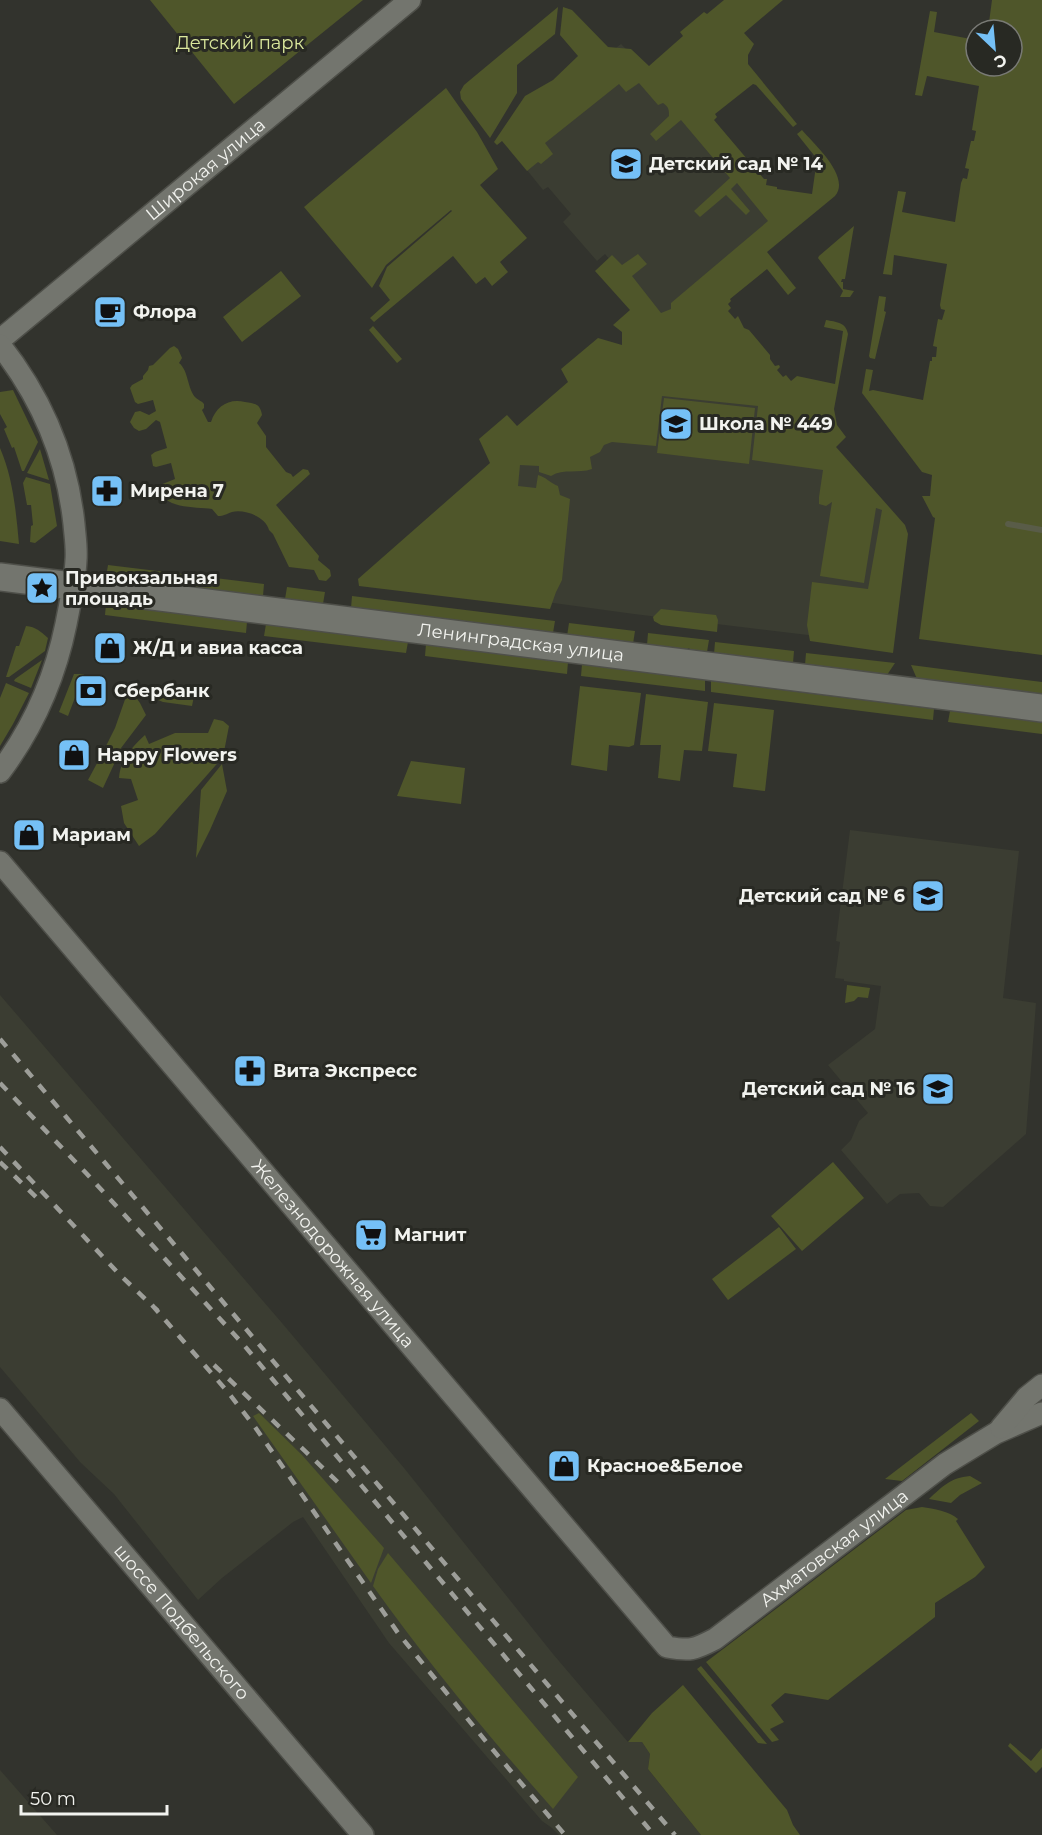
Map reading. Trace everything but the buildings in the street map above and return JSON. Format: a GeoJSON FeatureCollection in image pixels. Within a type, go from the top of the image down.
{"type":"FeatureCollection","features":[{"type":"Feature","properties":{"kind":"street","name":"Широкая улица"},"geometry":{"type":"LineString","coordinates":[[0,340],[410,0]]}},
{"type":"Feature","properties":{"kind":"street"},"geometry":{"type":"LineString","coordinates":[[0,345],[31,388],[56,443],[72,504],[76,558],[74,586],[60,654],[52,677],[26,733],[0,772]]}},
{"type":"Feature","properties":{"kind":"street","name":"Ленинградская улица"},"geometry":{"type":"LineString","coordinates":[[0,577],[1042,708]]}},
{"type":"Feature","properties":{"kind":"street","name":"Железнодорожная улица"},"geometry":{"type":"LineString","coordinates":[[0,862],[667,1647]]}},
{"type":"Feature","properties":{"kind":"street","name":"Ахматовская улица"},"geometry":{"type":"LineString","coordinates":[[996,1433],[1027,1397],[1042,1385]]}},
{"type":"Feature","properties":{"kind":"street","name":"шоссе Подбельского"},"geometry":{"type":"LineString","coordinates":[[0,1409],[363,1835]]}},
{"type":"Feature","properties":{"kind":"street","name":"Ахматовская улица"},"geometry":{"type":"LineString","coordinates":[[667,1647],[687,1650],[699,1648],[715,1639],[945,1464],[996,1433],[1042,1413]]}},
{"type":"Feature","properties":{"kind":"shaded area","name":"Школа № 449"},"geometry":{"type":"Polygon","coordinates":[[[621,44],[783,219],[696,293],[902,528],[891,645],[634,614],[364,577],[661,319],[605,254],[597,261],[563,222],[571,214],[548,187],[543,190],[502,139],[621,44]]]}},
{"type":"Feature","properties":{"kind":"shaded area"},"geometry":{"type":"Polygon","coordinates":[[[850,830],[1019,851],[1003,998],[1036,1003],[1026,1134],[943,1207],[930,1206],[919,1193],[900,1194],[887,1204],[841,1150],[851,1140],[859,1121],[868,1113],[828,1065],[875,1029],[881,986],[835,978],[840,942],[836,941],[850,830]]]}},
{"type":"Feature","properties":{"kind":"shaded area"},"geometry":{"type":"Polygon","coordinates":[[[0,995],[404,1468],[553,1654],[628,1742],[642,1742],[650,1754],[648,1769],[701,1835],[559,1835],[542,1821],[389,1643],[303,1517],[293,1522],[222,1578],[198,1600],[114,1494],[80,1462],[0,1367],[0,995]]]}},
{"type":"Feature","properties":{"kind":"shaded area"},"geometry":{"type":"Polygon","coordinates":[[[0,1770],[57,1835],[0,1835],[0,1770]]]}},
{"type":"Feature","properties":{"kind":"green space","name":"Детский парк"},"geometry":{"type":"Polygon","coordinates":[[[150,0],[363,0],[234,104],[150,0]]]}},
{"type":"Feature","properties":{"kind":"green space"},"geometry":{"type":"Polygon","coordinates":[[[724,0],[783,0],[744,33],[754,44],[748,55],[748,64],[797,124],[793,127],[753,84],[715,114],[717,117],[714,120],[764,179],[767,179],[766,185],[777,187],[777,189],[812,194],[817,159],[797,134],[802,130],[835,171],[839,188],[835,196],[767,252],[796,288],[788,295],[767,269],[730,299],[728,304],[731,308],[728,311],[735,319],[738,316],[744,328],[749,330],[770,355],[775,366],[779,365],[777,370],[791,381],[797,376],[835,384],[843,331],[824,327],[826,320],[840,323],[847,330],[834,409],[837,425],[846,437],[836,447],[905,525],[908,534],[893,653],[810,641],[807,625],[812,582],[868,589],[882,510],[876,508],[864,583],[820,576],[832,502],[826,506],[819,504],[823,470],[752,460],[758,406],[662,396],[656,446],[612,442],[604,445],[600,452],[590,457],[592,469],[561,472],[551,476],[539,472],[539,466],[520,465],[518,486],[536,488],[538,475],[558,486],[560,495],[570,499],[562,580],[550,609],[359,586],[358,579],[490,463],[479,439],[507,415],[517,426],[568,382],[561,369],[598,338],[622,345],[622,332],[613,325],[630,310],[595,271],[612,255],[622,265],[638,254],[647,264],[632,276],[661,313],[671,309],[671,303],[768,221],[737,183],[731,189],[750,211],[746,215],[726,195],[700,217],[694,211],[730,178],[681,120],[656,141],[650,134],[669,116],[668,109],[663,103],[658,105],[639,83],[626,92],[619,84],[545,143],[553,154],[541,164],[538,162],[527,171],[502,141],[497,145],[494,142],[525,96],[553,80],[578,56],[560,35],[563,7],[572,10],[608,47],[631,49],[649,66],[683,36],[680,32],[704,12],[707,14],[724,0]]]}},
{"type":"Feature","properties":{"kind":"green space"},"geometry":{"type":"Polygon","coordinates":[[[992,0],[1042,0],[1042,655],[919,639],[935,518],[922,496],[930,496],[932,475],[922,472],[862,393],[866,369],[873,370],[869,391],[923,400],[930,361],[932,357],[936,357],[937,347],[933,346],[938,319],[942,320],[945,310],[941,309],[940,305],[947,264],[894,255],[892,275],[883,274],[898,191],[906,192],[902,212],[955,222],[961,183],[963,178],[967,179],[969,169],[965,168],[971,141],[974,141],[976,131],[972,130],[979,86],[927,76],[922,96],[915,95],[930,11],[937,12],[934,32],[964,38],[964,78],[1024,78],[1024,18],[990,18],[992,0]]]}},
{"type":"Feature","properties":{"kind":"green space"},"geometry":{"type":"Polygon","coordinates":[[[558,7],[555,34],[517,65],[517,93],[490,138],[461,99],[460,92],[464,85],[558,7]]]}},
{"type":"Feature","properties":{"kind":"green space"},"geometry":{"type":"Polygon","coordinates":[[[446,88],[477,132],[498,169],[480,185],[527,238],[500,262],[508,272],[492,286],[485,277],[476,284],[453,256],[374,322],[370,318],[390,300],[379,286],[387,267],[452,211],[386,265],[372,288],[304,207],[446,88]]]}},
{"type":"Feature","properties":{"kind":"green space"},"geometry":{"type":"Polygon","coordinates":[[[854,226],[845,279],[841,282],[843,282],[843,289],[854,291],[850,297],[840,297],[843,291],[818,258],[854,226]]]}},
{"type":"Feature","properties":{"kind":"green space"},"geometry":{"type":"Polygon","coordinates":[[[281,271],[301,296],[242,342],[223,317],[281,271]]]}},
{"type":"Feature","properties":{"kind":"green space"},"geometry":{"type":"Polygon","coordinates":[[[879,296],[886,297],[884,311],[886,312],[875,359],[869,356],[879,296]]]}},
{"type":"Feature","properties":{"kind":"green space"},"geometry":{"type":"Polygon","coordinates":[[[373,326],[402,359],[397,363],[369,330],[373,326]]]}},
{"type":"Feature","properties":{"kind":"green space"},"geometry":{"type":"Polygon","coordinates":[[[174,346],[182,358],[179,363],[185,371],[193,394],[204,404],[202,410],[208,422],[211,422],[216,412],[229,402],[239,401],[257,405],[262,415],[257,423],[266,436],[266,447],[286,472],[293,477],[303,469],[308,470],[310,474],[276,505],[319,556],[318,560],[330,570],[331,576],[326,581],[319,580],[314,570],[289,567],[267,525],[254,515],[237,511],[218,516],[212,509],[171,503],[161,493],[160,485],[175,479],[171,463],[153,466],[151,455],[167,448],[160,422],[156,420],[146,429],[139,431],[134,428],[130,422],[135,412],[140,411],[149,415],[156,411],[153,400],[138,404],[135,402],[130,388],[143,379],[149,366],[174,346]]]}},
{"type":"Feature","properties":{"kind":"green space"},"geometry":{"type":"Polygon","coordinates":[[[13,390],[38,442],[24,471],[22,471],[14,447],[12,448],[4,429],[7,427],[0,414],[0,392],[13,390]]]}},
{"type":"Feature","properties":{"kind":"green space"},"geometry":{"type":"Polygon","coordinates":[[[664,398],[755,408],[749,464],[657,453],[664,398]]]}},
{"type":"Feature","properties":{"kind":"green space"},"geometry":{"type":"Polygon","coordinates":[[[0,448],[11,483],[19,544],[0,541],[0,448]]]}},
{"type":"Feature","properties":{"kind":"green space"},"geometry":{"type":"Polygon","coordinates":[[[40,449],[49,480],[27,473],[40,449]]]}},
{"type":"Feature","properties":{"kind":"green space"},"geometry":{"type":"Polygon","coordinates":[[[26,477],[50,484],[57,526],[35,543],[30,542],[33,525],[31,505],[27,505],[23,483],[26,477]]]}},
{"type":"Feature","properties":{"kind":"green space"},"geometry":{"type":"Polygon","coordinates":[[[108,565],[264,584],[263,596],[106,577],[108,565]]]}},
{"type":"Feature","properties":{"kind":"green space"},"geometry":{"type":"Polygon","coordinates":[[[287,587],[325,592],[323,604],[285,599],[287,587]]]}},
{"type":"Feature","properties":{"kind":"green space"},"geometry":{"type":"Polygon","coordinates":[[[352,596],[555,621],[553,633],[351,608],[352,596]]]}},
{"type":"Feature","properties":{"kind":"green space"},"geometry":{"type":"Polygon","coordinates":[[[106,604],[247,622],[246,633],[105,615],[106,604]]]}},
{"type":"Feature","properties":{"kind":"green space"},"geometry":{"type":"Polygon","coordinates":[[[661,609],[716,615],[717,632],[661,625],[654,621],[653,617],[661,609]]]}},
{"type":"Feature","properties":{"kind":"green space"},"geometry":{"type":"Polygon","coordinates":[[[569,623],[635,631],[633,644],[567,636],[569,623]]]}},
{"type":"Feature","properties":{"kind":"green space"},"geometry":{"type":"Polygon","coordinates":[[[266,624],[408,642],[406,653],[264,636],[266,624]]]}},
{"type":"Feature","properties":{"kind":"green space"},"geometry":{"type":"Polygon","coordinates":[[[26,626],[33,627],[48,638],[45,651],[6,677],[16,646],[19,646],[26,626]]]}},
{"type":"Feature","properties":{"kind":"green space"},"geometry":{"type":"Polygon","coordinates":[[[648,633],[709,640],[707,652],[689,648],[686,650],[647,645],[648,633]]]}},
{"type":"Feature","properties":{"kind":"green space"},"geometry":{"type":"Polygon","coordinates":[[[715,642],[794,651],[793,663],[714,654],[715,642]]]}},
{"type":"Feature","properties":{"kind":"green space"},"geometry":{"type":"Polygon","coordinates":[[[426,644],[568,662],[567,674],[425,656],[426,644]]]}},
{"type":"Feature","properties":{"kind":"green space"},"geometry":{"type":"Polygon","coordinates":[[[806,653],[895,663],[887,675],[805,665],[806,653]]]}},
{"type":"Feature","properties":{"kind":"green space"},"geometry":{"type":"Polygon","coordinates":[[[42,660],[31,688],[14,681],[15,679],[42,660]]]}},
{"type":"Feature","properties":{"kind":"green space"},"geometry":{"type":"Polygon","coordinates":[[[582,664],[705,679],[705,691],[581,676],[582,664]]]}},
{"type":"Feature","properties":{"kind":"green space"},"geometry":{"type":"Polygon","coordinates":[[[911,665],[1042,682],[1042,695],[917,679],[911,665]]]}},
{"type":"Feature","properties":{"kind":"green space"},"geometry":{"type":"Polygon","coordinates":[[[74,674],[84,674],[68,716],[59,712],[74,674]]]}},
{"type":"Feature","properties":{"kind":"green space"},"geometry":{"type":"Polygon","coordinates":[[[711,681],[934,709],[933,720],[711,692],[711,681]]]}},
{"type":"Feature","properties":{"kind":"green space"},"geometry":{"type":"Polygon","coordinates":[[[6,683],[29,693],[0,746],[0,698],[6,683]]]}},
{"type":"Feature","properties":{"kind":"green space"},"geometry":{"type":"Polygon","coordinates":[[[157,685],[195,691],[192,706],[158,700],[157,685]]]}},
{"type":"Feature","properties":{"kind":"green space"},"geometry":{"type":"Polygon","coordinates":[[[580,686],[641,693],[634,745],[629,747],[609,745],[607,771],[571,765],[580,686]]]}},
{"type":"Feature","properties":{"kind":"green space"},"geometry":{"type":"Polygon","coordinates":[[[129,688],[146,715],[118,752],[106,746],[129,688]]]}},
{"type":"Feature","properties":{"kind":"green space"},"geometry":{"type":"Polygon","coordinates":[[[646,694],[708,702],[702,751],[684,750],[680,781],[658,778],[661,745],[640,745],[646,694]]]}},
{"type":"Feature","properties":{"kind":"green space"},"geometry":{"type":"Polygon","coordinates":[[[714,703],[774,710],[765,791],[733,787],[737,754],[708,751],[714,703]]]}},
{"type":"Feature","properties":{"kind":"green space"},"geometry":{"type":"Polygon","coordinates":[[[950,711],[1042,722],[1042,734],[948,722],[950,711]]]}},
{"type":"Feature","properties":{"kind":"green space"},"geometry":{"type":"Polygon","coordinates":[[[214,719],[223,721],[229,726],[223,757],[155,834],[139,846],[124,823],[121,806],[138,800],[131,779],[119,778],[124,760],[145,735],[149,744],[175,733],[208,733],[214,719]]]}},
{"type":"Feature","properties":{"kind":"green space"},"geometry":{"type":"Polygon","coordinates":[[[102,754],[116,760],[103,788],[88,780],[102,754]]]}},
{"type":"Feature","properties":{"kind":"green space"},"geometry":{"type":"Polygon","coordinates":[[[411,761],[465,768],[461,804],[397,796],[411,761]]]}},
{"type":"Feature","properties":{"kind":"green space"},"geometry":{"type":"Polygon","coordinates":[[[222,764],[227,791],[196,858],[201,790],[222,764]]]}},
{"type":"Feature","properties":{"kind":"green space"},"geometry":{"type":"Polygon","coordinates":[[[847,985],[870,988],[868,998],[858,997],[854,1001],[845,1003],[847,985]]]}},
{"type":"Feature","properties":{"kind":"green space"},"geometry":{"type":"Polygon","coordinates":[[[833,1162],[864,1198],[802,1251],[771,1216],[833,1162]]]}},
{"type":"Feature","properties":{"kind":"green space"},"geometry":{"type":"Polygon","coordinates":[[[779,1227],[796,1249],[728,1300],[712,1279],[779,1227]]]}},
{"type":"Feature","properties":{"kind":"green space"},"geometry":{"type":"Polygon","coordinates":[[[259,1413],[302,1455],[384,1548],[371,1583],[253,1416],[259,1413]]]}},
{"type":"Feature","properties":{"kind":"green space"},"geometry":{"type":"Polygon","coordinates":[[[971,1413],[979,1421],[902,1481],[885,1479],[971,1413]]]}},
{"type":"Feature","properties":{"kind":"green space"},"geometry":{"type":"Polygon","coordinates":[[[970,1476],[982,1483],[960,1495],[951,1503],[929,1499],[952,1481],[970,1476]]]}},
{"type":"Feature","properties":{"kind":"green space"},"geometry":{"type":"Polygon","coordinates":[[[922,1507],[946,1512],[958,1519],[956,1521],[985,1567],[975,1577],[935,1603],[935,1617],[828,1700],[785,1693],[771,1705],[784,1722],[770,1729],[779,1740],[772,1742],[706,1662],[906,1510],[922,1507]]]}},
{"type":"Feature","properties":{"kind":"green space"},"geometry":{"type":"Polygon","coordinates":[[[388,1553],[578,1777],[553,1809],[460,1700],[373,1586],[378,1569],[388,1553]]]}},
{"type":"Feature","properties":{"kind":"green space"},"geometry":{"type":"Polygon","coordinates":[[[701,1666],[767,1744],[758,1743],[697,1669],[701,1666]]]}},
{"type":"Feature","properties":{"kind":"green space"},"geometry":{"type":"Polygon","coordinates":[[[683,1685],[787,1810],[800,1835],[701,1835],[648,1769],[650,1754],[642,1742],[628,1742],[652,1713],[683,1685]]]}},
{"type":"Feature","properties":{"kind":"green space"},"geometry":{"type":"Polygon","coordinates":[[[1010,1743],[1031,1761],[1042,1748],[1042,1767],[1036,1773],[1008,1746],[1010,1743]]]}},
{"type":"Feature","properties":{"kind":"waterway"},"geometry":{"type":"LineString","coordinates":[[1008,524],[1042,530]]}},
{"type":"Feature","properties":{"kind":"railway"},"geometry":{"type":"LineString","coordinates":[[0,1039],[675,1835]]}},
{"type":"Feature","properties":{"kind":"railway"},"geometry":{"type":"LineString","coordinates":[[0,1083],[243,1344],[654,1835]]}},
{"type":"Feature","properties":{"kind":"railway"},"geometry":{"type":"LineString","coordinates":[[0,1147],[120,1275],[158,1311]]}},
{"type":"Feature","properties":{"kind":"railway"},"geometry":{"type":"LineString","coordinates":[[0,1162],[36,1197]]}},
{"type":"Feature","properties":{"kind":"railway"},"geometry":{"type":"LineString","coordinates":[[152,1305],[227,1391],[255,1427],[398,1633],[565,1835]]}},
{"type":"Feature","properties":{"kind":"railway"},"geometry":{"type":"LineString","coordinates":[[214,1365],[343,1487]]}},
{"type":"Feature","properties":{"kind":"place","name":"Детский сад № 14"},"geometry":{"type":"Point","coordinates":[626,164]}},
{"type":"Feature","properties":{"kind":"place","name":"Флора"},"geometry":{"type":"Point","coordinates":[110,312]}},
{"type":"Feature","properties":{"kind":"place","name":"Школа № 449"},"geometry":{"type":"Point","coordinates":[676,424]}},
{"type":"Feature","properties":{"kind":"place","name":"Мирена 7"},"geometry":{"type":"Point","coordinates":[107,491]}},
{"type":"Feature","properties":{"kind":"place","name":"Привокзальная площадь"},"geometry":{"type":"Point","coordinates":[42,588]}},
{"type":"Feature","properties":{"kind":"place","name":"Ж/Д и авиа касса"},"geometry":{"type":"Point","coordinates":[110,648]}},
{"type":"Feature","properties":{"kind":"place","name":"Сбербанк"},"geometry":{"type":"Point","coordinates":[91,691]}},
{"type":"Feature","properties":{"kind":"place","name":"Happy Flowers"},"geometry":{"type":"Point","coordinates":[74,755]}},
{"type":"Feature","properties":{"kind":"place","name":"Мариам"},"geometry":{"type":"Point","coordinates":[29,835]}},
{"type":"Feature","properties":{"kind":"place","name":"Детский сад № 6"},"geometry":{"type":"Point","coordinates":[928,896]}},
{"type":"Feature","properties":{"kind":"place","name":"Вита Экспресс"},"geometry":{"type":"Point","coordinates":[250,1071]}},
{"type":"Feature","properties":{"kind":"place","name":"Детский сад № 16"},"geometry":{"type":"Point","coordinates":[938,1089]}},
{"type":"Feature","properties":{"kind":"place","name":"Магнит"},"geometry":{"type":"Point","coordinates":[371,1235]}},
{"type":"Feature","properties":{"kind":"place","name":"Красное&Белое"},"geometry":{"type":"Point","coordinates":[564,1466]}}]}
